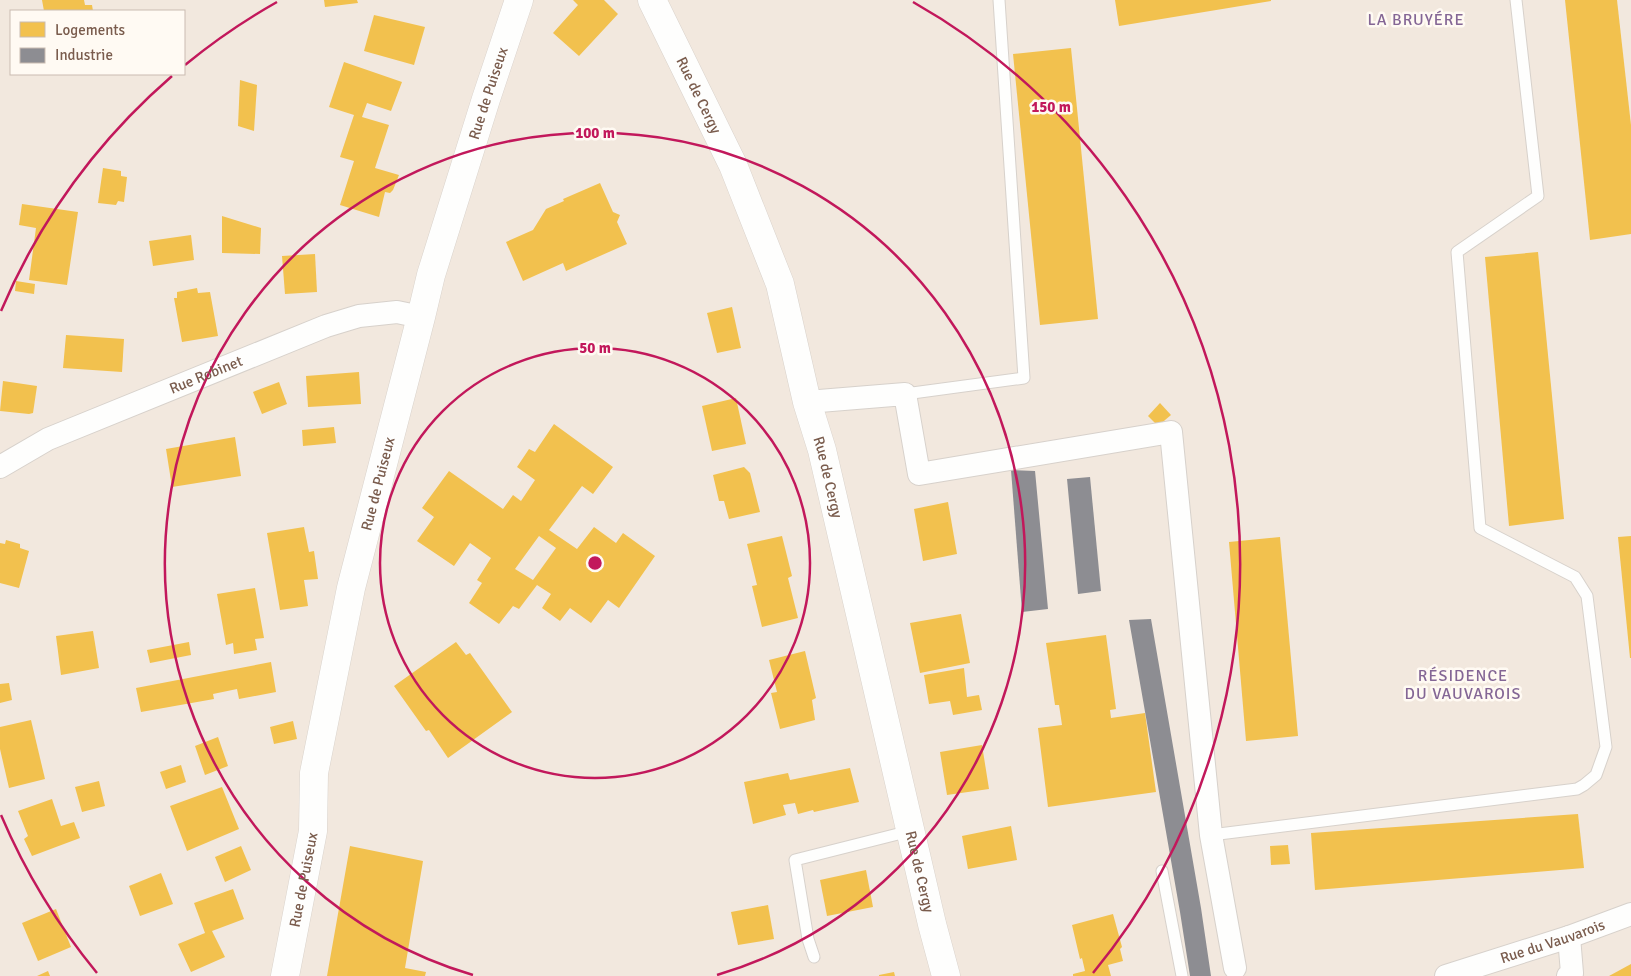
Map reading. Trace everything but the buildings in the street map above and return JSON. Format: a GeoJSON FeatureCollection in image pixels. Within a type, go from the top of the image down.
{"type":"FeatureCollection","features":[{"type":"Feature","properties":{"kind":"street","name":"Rue de Puiseux"},"geometry":{"type":"LineString","coordinates":[[286,976],[313,831],[314,773],[351,588],[422,317],[431,275],[519,0]]}},
{"type":"Feature","properties":{"kind":"street","name":"Rue de Cergy"},"geometry":{"type":"LineString","coordinates":[[652,0],[733,165],[780,284],[807,402],[822,450],[910,831],[946,976]]}},
{"type":"Feature","properties":{"kind":"street","name":"Rue Robinet"},"geometry":{"type":"LineString","coordinates":[[0,467],[48,439],[326,326],[359,316],[397,312],[422,317]]}},
{"type":"Feature","properties":{"kind":"street"},"geometry":{"type":"LineString","coordinates":[[807,402],[905,394],[918,474],[1171,432],[1211,835],[1235,968]]}},
{"type":"Feature","properties":{"kind":"street","name":"Rue du Vauvarois"},"geometry":{"type":"LineString","coordinates":[[1446,976],[1631,914]]}},
{"type":"Feature","properties":{"kind":"street"},"geometry":{"type":"LineString","coordinates":[[1568,976],[1572,973],[1569,936]]}},
{"type":"Feature","properties":{"kind":"lane"},"geometry":{"type":"LineString","coordinates":[[905,394],[1024,378],[999,0]]}},
{"type":"Feature","properties":{"kind":"lane"},"geometry":{"type":"LineString","coordinates":[[1211,835],[1577,789],[1584,786],[1596,775],[1606,747],[1587,596],[1575,577],[1480,528],[1457,252],[1538,196],[1516,0]]}},
{"type":"Feature","properties":{"kind":"lane"},"geometry":{"type":"LineString","coordinates":[[814,957],[808,940],[795,860],[910,831]]}},
{"type":"Feature","properties":{"kind":"lane"},"geometry":{"type":"LineString","coordinates":[[1162,871],[1182,976]]}},
{"type":"Feature","properties":{"kind":"lane"},"geometry":{"type":"LineString","coordinates":[[932,924],[935,976]]}},
{"type":"Feature","properties":{"kind":"shaded area"},"geometry":{"type":"Polygon","coordinates":[[[0,0],[1631,0],[1631,976],[0,976],[0,0]]]}},
{"type":"Feature","properties":{"kind":"district","name":"LA BRUYÉRE"},"geometry":{"type":"Point","coordinates":[1416,19]}},
{"type":"Feature","properties":{"kind":"district","name":"RÉSIDENCE DU VAUVAROIS"},"geometry":{"type":"Point","coordinates":[1463,684]}}]}
